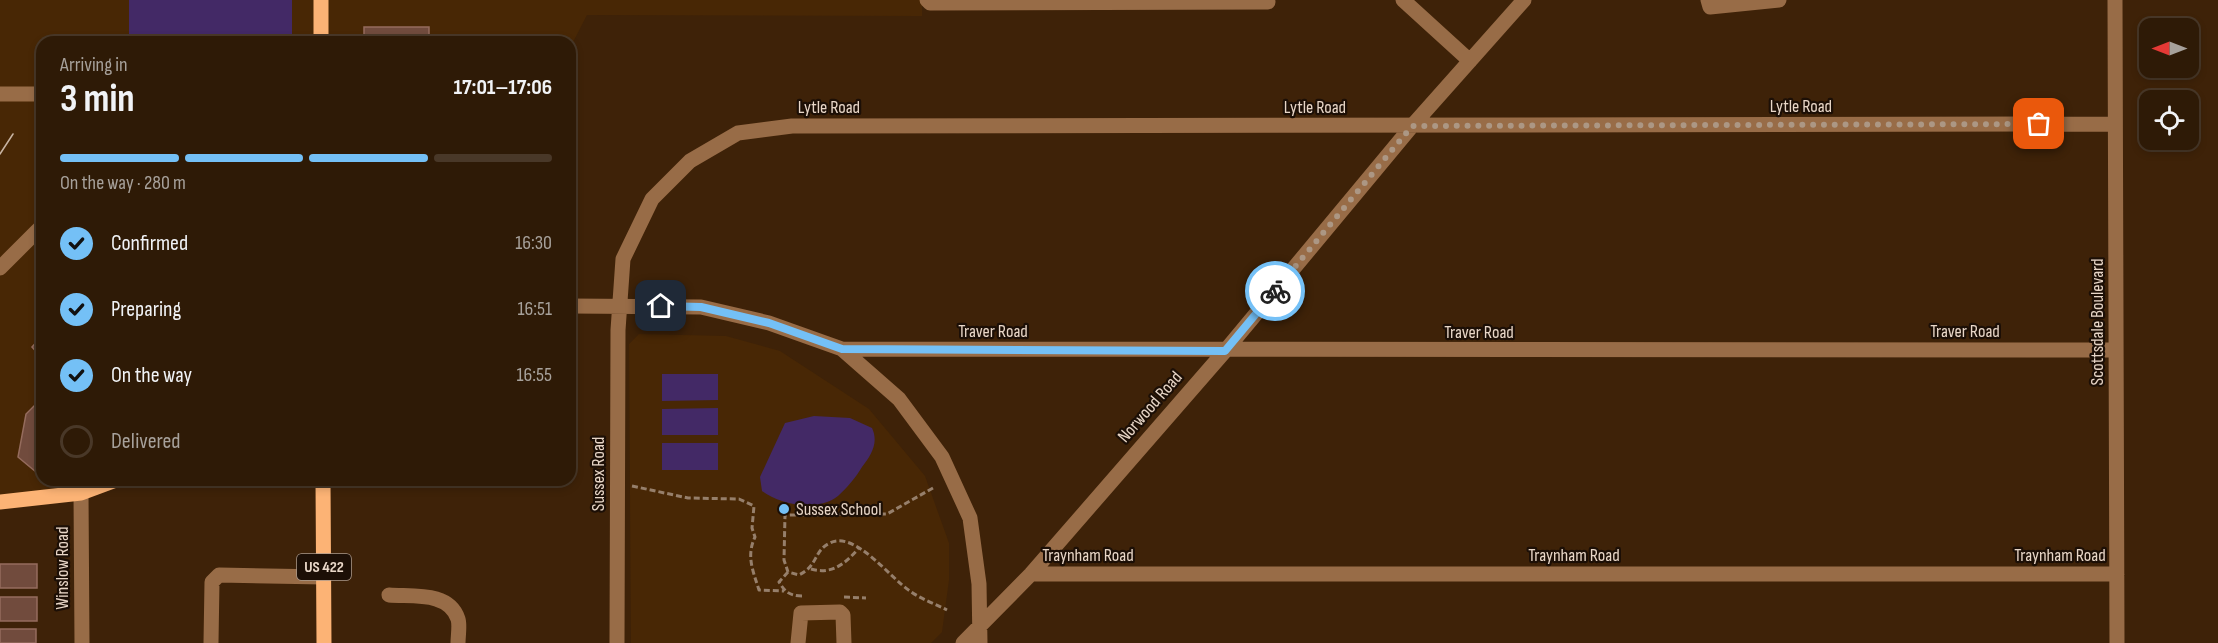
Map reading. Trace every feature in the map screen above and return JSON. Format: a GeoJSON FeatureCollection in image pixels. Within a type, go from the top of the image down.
{"type":"FeatureCollection","features":[{"type":"Feature","properties":{"kind":"main road"},"geometry":{"type":"LineString","coordinates":[[321,0],[321,36]]}},
{"type":"Feature","properties":{"kind":"main road"},"geometry":{"type":"LineString","coordinates":[[0,502],[81,493],[100,486]]}},
{"type":"Feature","properties":{"kind":"main road","name":"US 422"},"geometry":{"type":"LineString","coordinates":[[323,486],[324,643]]}},
{"type":"Feature","properties":{"kind":"street"},"geometry":{"type":"LineString","coordinates":[[927,0],[930,3],[1268,2]]}},
{"type":"Feature","properties":{"kind":"street"},"geometry":{"type":"LineString","coordinates":[[1403,0],[1470,60]]}},
{"type":"Feature","properties":{"kind":"street","name":"Norwood Road"},"geometry":{"type":"LineString","coordinates":[[963,643],[980,623],[1031,574],[1225,351],[1412,126],[1524,0]]}},
{"type":"Feature","properties":{"kind":"street"},"geometry":{"type":"LineString","coordinates":[[1708,0],[1710,7],[1779,0]]}},
{"type":"Feature","properties":{"kind":"street","name":"Scottsdale Boulevard"},"geometry":{"type":"LineString","coordinates":[[2115,0],[2117,643]]}},
{"type":"Feature","properties":{"kind":"street"},"geometry":{"type":"LineString","coordinates":[[0,94],[36,94]]}},
{"type":"Feature","properties":{"kind":"street","name":"Lytle Road"},"geometry":{"type":"LineString","coordinates":[[619,305],[623,259],[652,199],[690,161],[738,133],[792,126],[2115,124]]}},
{"type":"Feature","properties":{"kind":"street"},"geometry":{"type":"LineString","coordinates":[[0,268],[36,232]]}},
{"type":"Feature","properties":{"kind":"street","name":"Sussex Road"},"geometry":{"type":"LineString","coordinates":[[617,643],[619,305]]}},
{"type":"Feature","properties":{"kind":"street"},"geometry":{"type":"LineString","coordinates":[[576,306],[701,307],[769,323],[842,349],[899,399],[942,457],[970,518],[979,584],[980,643]]}},
{"type":"Feature","properties":{"kind":"street","name":"Traver Road"},"geometry":{"type":"LineString","coordinates":[[842,349],[2116,350]]}},
{"type":"Feature","properties":{"kind":"street","name":"Winslow Road"},"geometry":{"type":"LineString","coordinates":[[81,493],[82,643]]}},
{"type":"Feature","properties":{"kind":"street"},"geometry":{"type":"LineString","coordinates":[[211,642],[212,582],[219,574],[324,576]]}},
{"type":"Feature","properties":{"kind":"street","name":"Traynham Road"},"geometry":{"type":"LineString","coordinates":[[1031,574],[2117,574]]}},
{"type":"Feature","properties":{"kind":"street"},"geometry":{"type":"LineString","coordinates":[[389,595],[436,598],[447,603],[458,619],[458,643]]}},
{"type":"Feature","properties":{"kind":"street"},"geometry":{"type":"LineString","coordinates":[[798,643],[801,613],[840,612],[843,615],[844,643]]}},
{"type":"Feature","properties":{"kind":"path"},"geometry":{"type":"LineString","coordinates":[[632,486],[688,498],[739,499],[754,506],[752,528],[755,537],[749,551],[752,573],[759,590],[784,591],[794,596],[804,596]]}},
{"type":"Feature","properties":{"kind":"path"},"geometry":{"type":"LineString","coordinates":[[788,572],[784,560],[785,515],[887,514],[933,488]]}},
{"type":"Feature","properties":{"kind":"path"},"geometry":{"type":"LineString","coordinates":[[788,572],[799,575],[811,569],[821,549],[832,541],[846,542],[859,549],[909,591],[947,610]]}},
{"type":"Feature","properties":{"kind":"path"},"geometry":{"type":"LineString","coordinates":[[811,569],[832,570],[859,549]]}},
{"type":"Feature","properties":{"kind":"path"},"geometry":{"type":"LineString","coordinates":[[784,591],[779,582],[788,572]]}},
{"type":"Feature","properties":{"kind":"path"},"geometry":{"type":"LineString","coordinates":[[835,597],[866,598]]}},
{"type":"Feature","properties":{"kind":"shaded area"},"geometry":{"type":"Polygon","coordinates":[[[0,0],[922,0],[922,16],[587,15],[576,36],[36,36],[36,486],[84,486],[0,502],[0,0]]]}},
{"type":"Feature","properties":{"kind":"shaded area"},"geometry":{"type":"Polygon","coordinates":[[[129,0],[292,0],[292,36],[129,36],[129,0]]]}},
{"type":"Feature","properties":{"kind":"shaded area","name":"Sussex School"},"geometry":{"type":"Polygon","coordinates":[[[639,334],[726,336],[780,351],[869,409],[925,476],[949,543],[949,580],[942,632],[931,643],[631,643],[629,344],[639,334]]]}},
{"type":"Feature","properties":{"kind":"shaded area"},"geometry":{"type":"Polygon","coordinates":[[[662,374],[718,374],[718,400],[662,401],[662,374]]]}},
{"type":"Feature","properties":{"kind":"shaded area"},"geometry":{"type":"Polygon","coordinates":[[[718,408],[718,435],[662,435],[662,409],[718,408]]]}},
{"type":"Feature","properties":{"kind":"shaded area"},"geometry":{"type":"Polygon","coordinates":[[[814,416],[850,418],[872,428],[875,439],[873,449],[848,486],[830,501],[800,505],[770,496],[762,491],[760,477],[785,423],[814,416]]]}},
{"type":"Feature","properties":{"kind":"shaded area"},"geometry":{"type":"Polygon","coordinates":[[[662,443],[718,443],[718,470],[662,470],[662,443]]]}},
{"type":"Feature","properties":{"kind":"building"},"geometry":{"type":"Polygon","coordinates":[[[364,27],[429,27],[429,36],[364,36],[364,27]]]}},
{"type":"Feature","properties":{"kind":"building"},"geometry":{"type":"Polygon","coordinates":[[[36,404],[36,472],[18,457],[26,414],[36,404]]]}},
{"type":"Feature","properties":{"kind":"building"},"geometry":{"type":"Polygon","coordinates":[[[0,564],[37,564],[37,588],[0,588],[0,564]]]}},
{"type":"Feature","properties":{"kind":"building"},"geometry":{"type":"Polygon","coordinates":[[[0,597],[37,597],[37,621],[0,621],[0,597]]]}},
{"type":"Feature","properties":{"kind":"building"},"geometry":{"type":"Polygon","coordinates":[[[0,629],[36,629],[36,643],[0,643],[0,629]]]}},
{"type":"Feature","properties":{"kind":"tram line"},"geometry":{"type":"LineString","coordinates":[[0,154],[13,134]]}},
{"type":"Feature","properties":{"kind":"way so far"},"geometry":{"type":"LineString","coordinates":[[1275,291],[1412,126],[2039,124]]}},
{"type":"Feature","properties":{"kind":"place","name":"Sussex School"},"geometry":{"type":"Point","coordinates":[784,509]}},
{"type":"Feature","properties":{"kind":"route"},"geometry":{"type":"LineString","coordinates":[[661,306],[701,307],[769,323],[842,349],[1225,351],[1275,291]]}}]}
